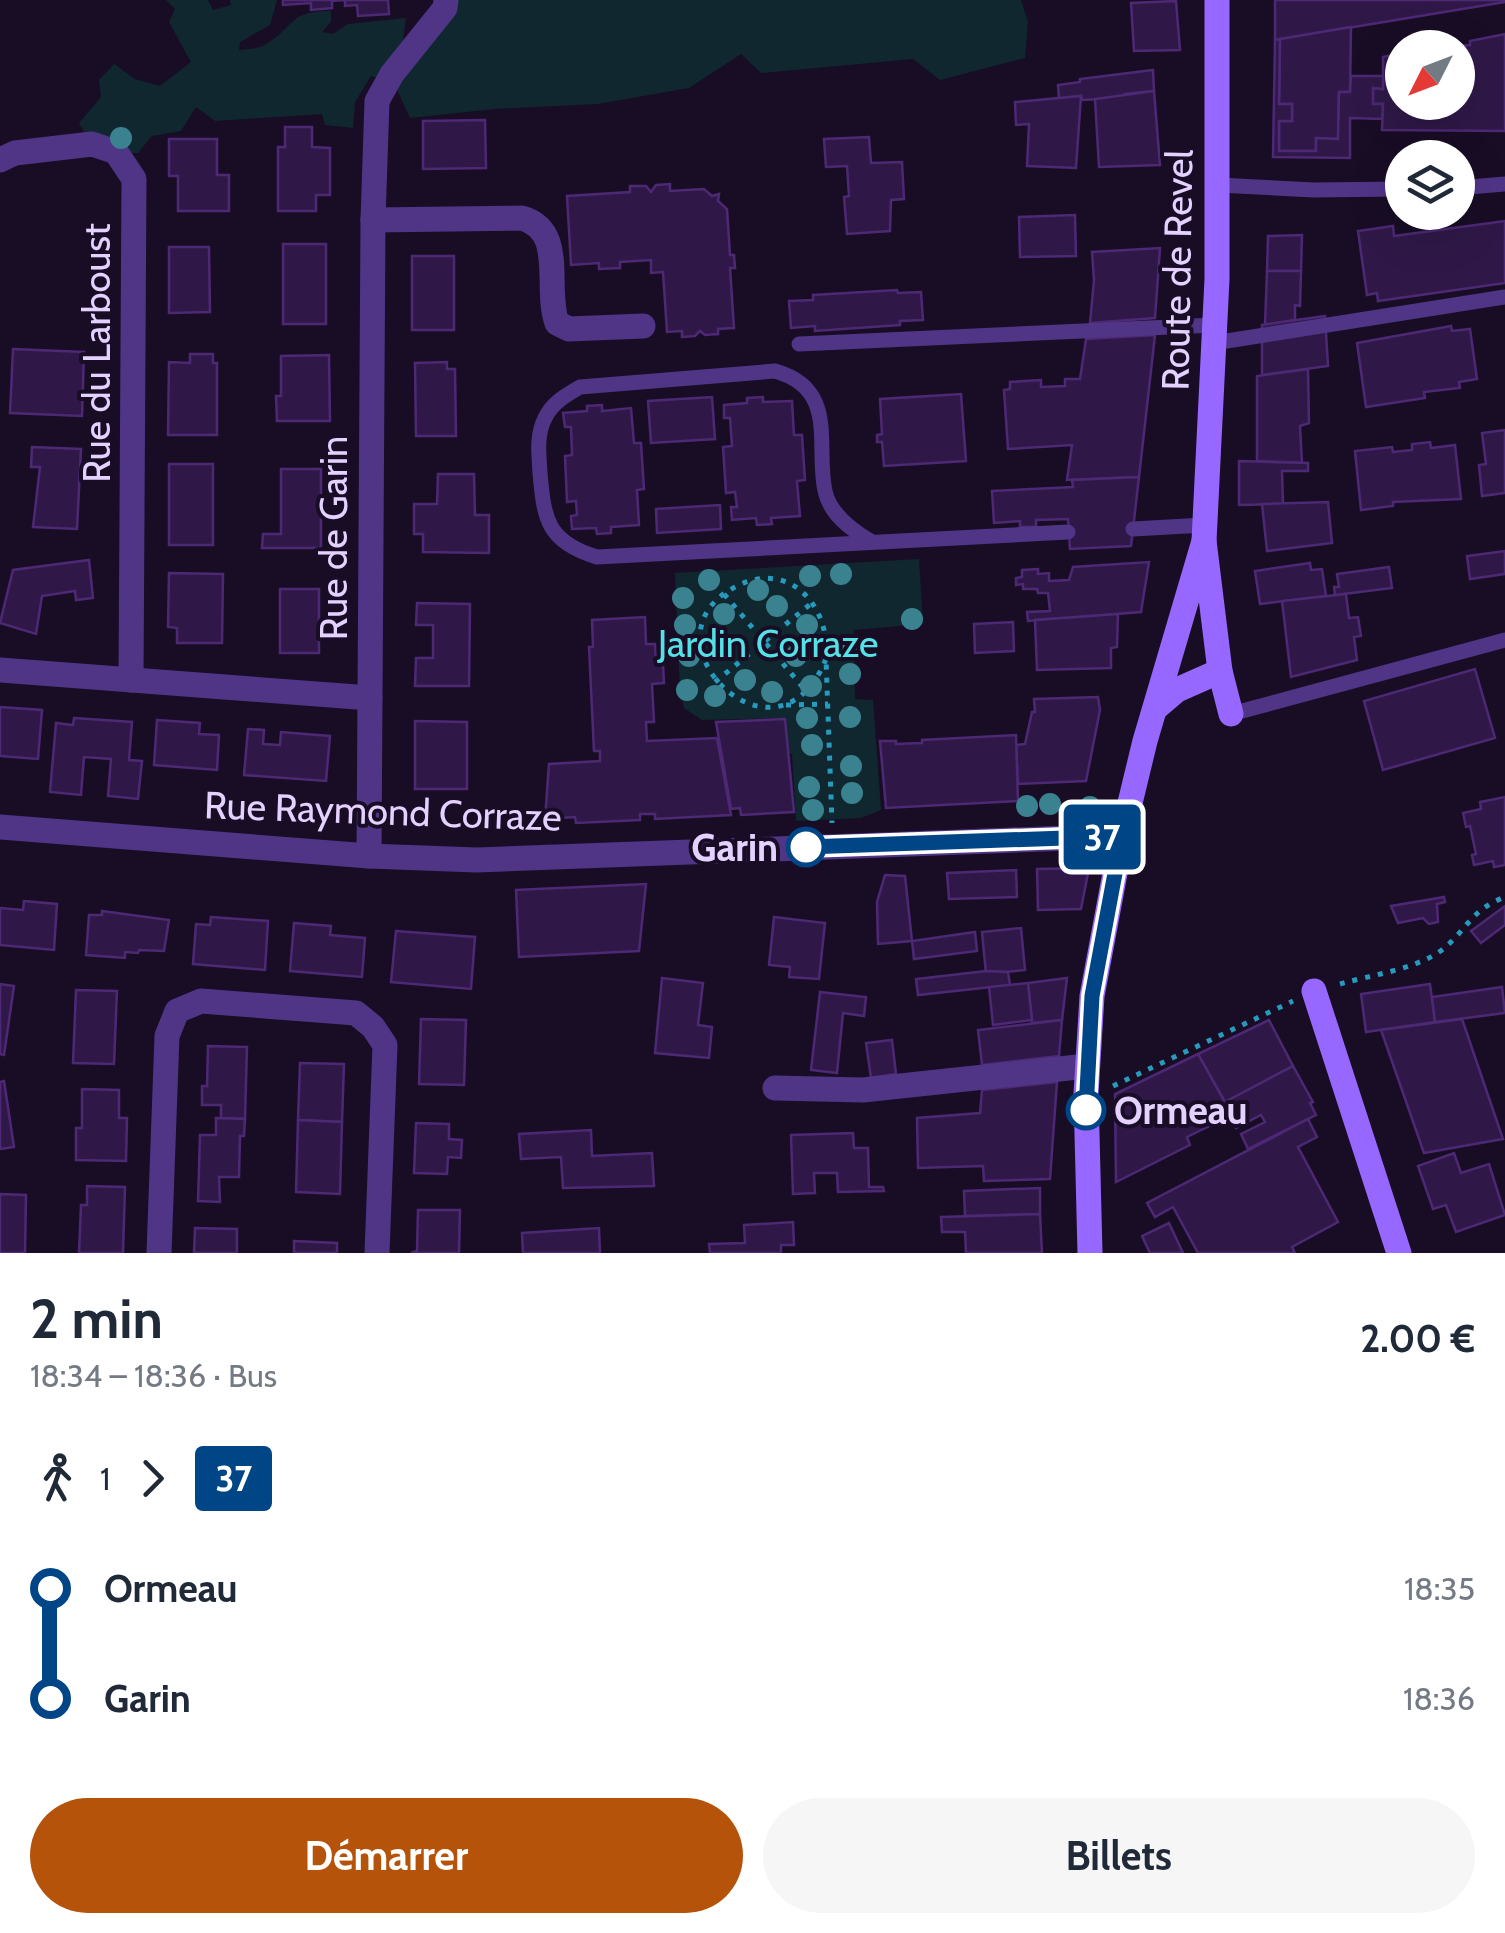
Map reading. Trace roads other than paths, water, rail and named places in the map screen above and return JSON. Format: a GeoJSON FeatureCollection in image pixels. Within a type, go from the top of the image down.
{"type":"FeatureCollection","features":[{"type":"Feature","properties":{"kind":"main road","name":"Route de Revel"},"geometry":{"type":"LineString","coordinates":[[1204,533],[1218,185],[1217,0]]}},
{"type":"Feature","properties":{"kind":"main road"},"geometry":{"type":"LineString","coordinates":[[1204,533],[1220,671],[1231,714]]}},
{"type":"Feature","properties":{"kind":"main road"},"geometry":{"type":"LineString","coordinates":[[1090,1253],[1087,1066],[1092,996],[1122,836],[1204,533]]}},
{"type":"Feature","properties":{"kind":"main road"},"geometry":{"type":"LineString","coordinates":[[1157,707],[1176,690],[1220,671]]}},
{"type":"Feature","properties":{"kind":"main road"},"geometry":{"type":"LineString","coordinates":[[1314,991],[1399,1253]]}},
{"type":"Feature","properties":{"kind":"street","name":"Rue de Garin"},"geometry":{"type":"LineString","coordinates":[[369,856],[373,220],[378,102],[392,74],[430,31],[446,0]]}},
{"type":"Feature","properties":{"kind":"street","name":"Rue du Larboust"},"geometry":{"type":"LineString","coordinates":[[0,160],[15,153],[92,144],[116,152],[134,179],[132,680]]}},
{"type":"Feature","properties":{"kind":"street"},"geometry":{"type":"LineString","coordinates":[[373,220],[522,218],[535,222],[550,238],[552,311],[557,323],[569,330],[643,326]]}},
{"type":"Feature","properties":{"kind":"street"},"geometry":{"type":"LineString","coordinates":[[0,670],[370,698]]}},
{"type":"Feature","properties":{"kind":"street","name":"Rue Raymond Corraze"},"geometry":{"type":"LineString","coordinates":[[0,827],[369,856],[477,860],[1122,836]]}},
{"type":"Feature","properties":{"kind":"street"},"geometry":{"type":"LineString","coordinates":[[160,1253],[167,1036],[177,1011],[201,1001],[356,1013],[374,1027],[385,1045],[377,1253]]}},
{"type":"Feature","properties":{"kind":"street"},"geometry":{"type":"LineString","coordinates":[[775,1088],[862,1090],[1087,1066]]}},
{"type":"Feature","properties":{"kind":"lane"},"geometry":{"type":"LineString","coordinates":[[1475,187],[1505,184]]}},
{"type":"Feature","properties":{"kind":"lane"},"geometry":{"type":"LineString","coordinates":[[1218,185],[1385,189]]}},
{"type":"Feature","properties":{"kind":"lane"},"geometry":{"type":"LineString","coordinates":[[799,344],[1214,334],[1505,297]]}},
{"type":"Feature","properties":{"kind":"lane"},"geometry":{"type":"LineString","coordinates":[[872,542],[845,523],[831,506],[825,492],[822,420],[814,400],[790,375],[776,371],[580,387],[559,399],[546,416],[538,438],[544,514],[568,545],[597,557],[1068,532]]}},
{"type":"Feature","properties":{"kind":"lane"},"geometry":{"type":"LineString","coordinates":[[1133,529],[1204,533]]}},
{"type":"Feature","properties":{"kind":"lane"},"geometry":{"type":"LineString","coordinates":[[1231,714],[1505,640]]}},
{"type":"Feature","properties":{"kind":"place","name":"Garin"},"geometry":{"type":"Point","coordinates":[806,847]}},
{"type":"Feature","properties":{"kind":"place","name":"Ormeau"},"geometry":{"type":"Point","coordinates":[1086,1110]}},
{"type":"Feature","properties":{"kind":"park label","name":"Jardin Corraze"},"geometry":{"type":"Point","coordinates":[768,643]}}]}
